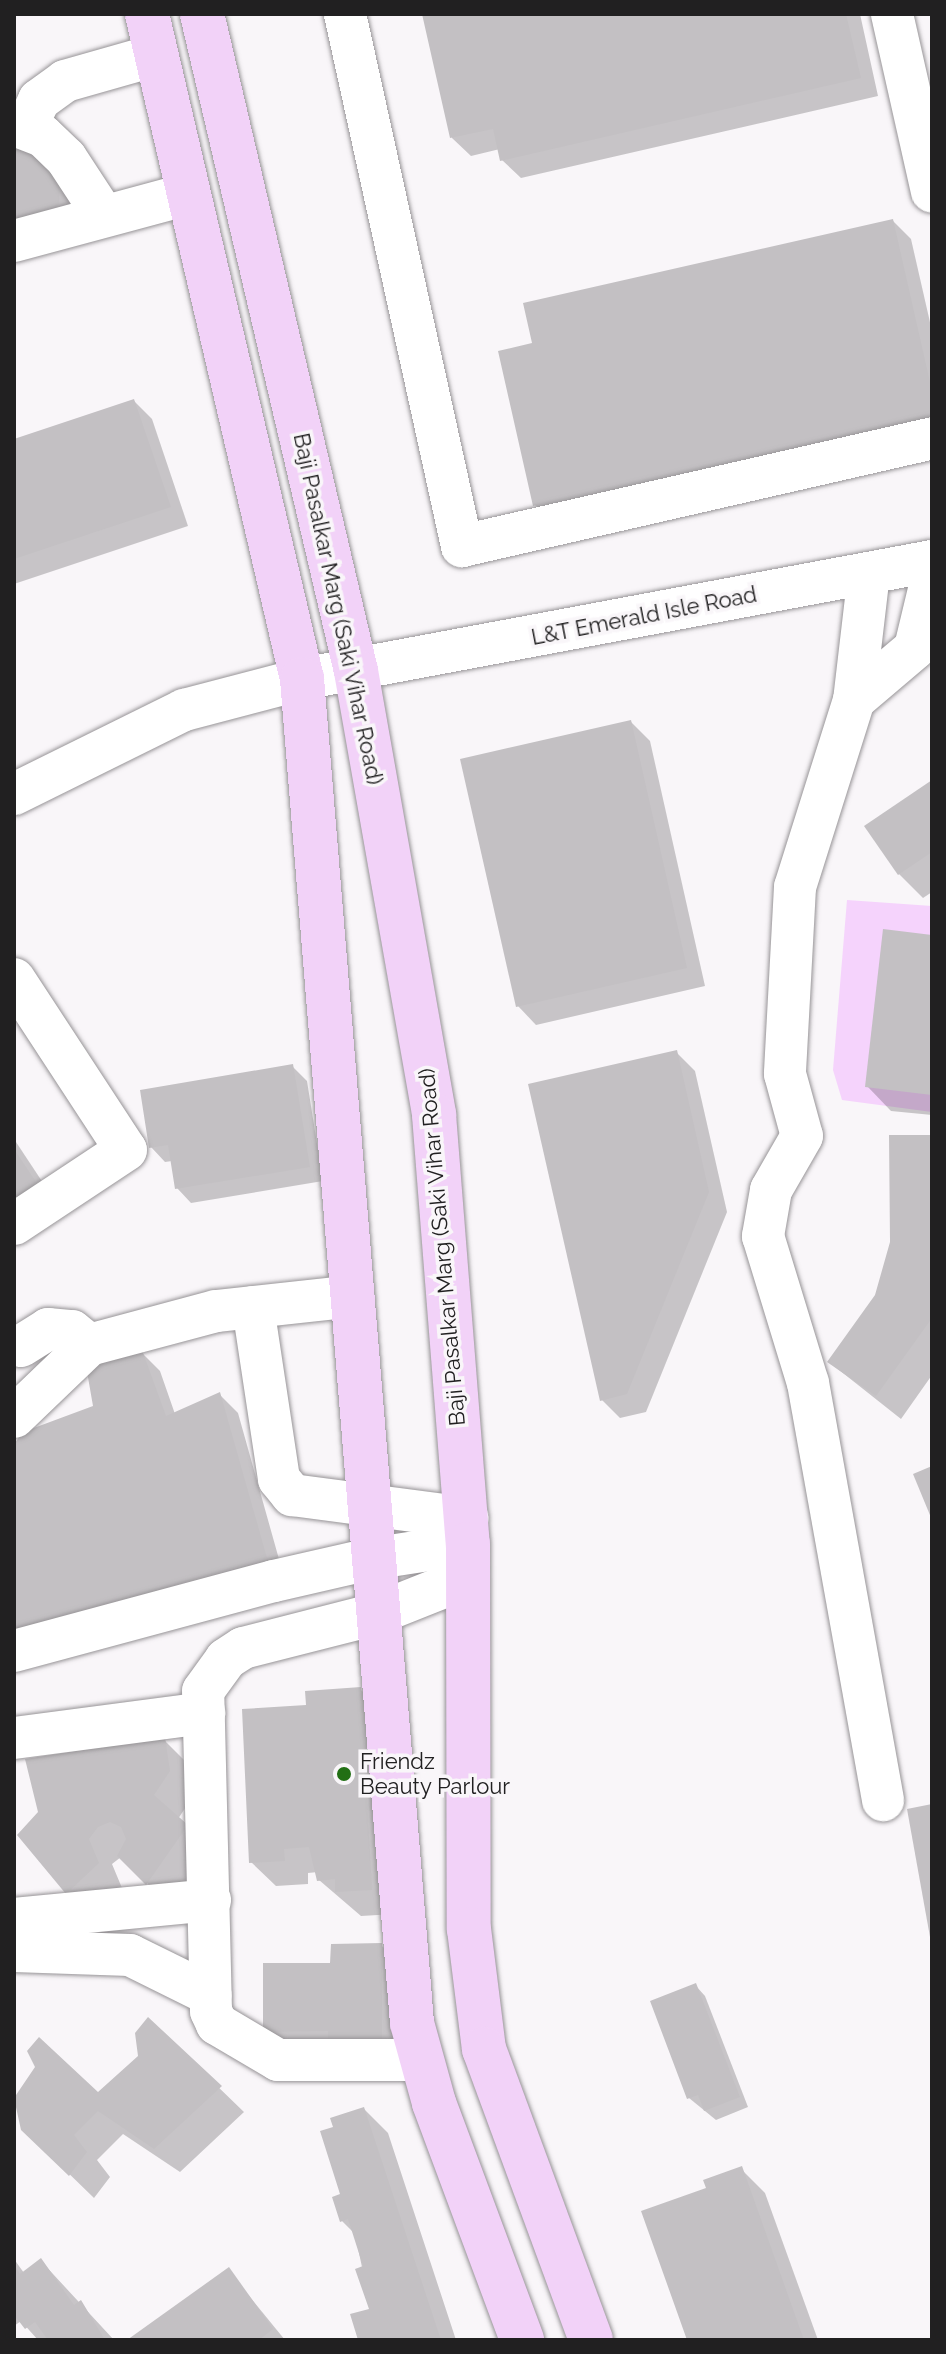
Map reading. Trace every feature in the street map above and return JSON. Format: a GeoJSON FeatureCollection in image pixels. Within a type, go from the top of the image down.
{"type":"FeatureCollection","features":[{"type":"Feature","properties":{"kind":"main road","name":"Baji Pasalkar Marg (Saki Vihar Road)"},"geometry":{"type":"LineString","coordinates":[[202,14],[356,671],[434,1115],[468,1547],[469,1929],[484,2049],[591,2340]]}},
{"type":"Feature","properties":{"kind":"main road"},"geometry":{"type":"LineString","coordinates":[[151,34],[185,195],[302,679],[353,1296],[369,1505],[370,1559],[420,2060],[522,2340]]}},
{"type":"Feature","properties":{"kind":"street"},"geometry":{"type":"LineString","coordinates":[[345,14],[462,546],[932,438]]}},
{"type":"Feature","properties":{"kind":"street"},"geometry":{"type":"LineString","coordinates":[[892,14],[932,192]]}},
{"type":"Feature","properties":{"kind":"street"},"geometry":{"type":"LineString","coordinates":[[104,216],[66,158],[20,127],[39,100],[65,81],[151,34]]}},
{"type":"Feature","properties":{"kind":"street"},"geometry":{"type":"LineString","coordinates":[[14,241],[185,195]]}},
{"type":"Feature","properties":{"kind":"street","name":"L&T Emerald Isle Road"},"geometry":{"type":"LineString","coordinates":[[14,794],[184,710],[302,679],[932,561]]}},
{"type":"Feature","properties":{"kind":"street"},"geometry":{"type":"LineString","coordinates":[[869,573],[854,700],[795,887],[785,1074],[802,1136],[771,1190],[763,1236],[771,1277],[808,1383],[883,1800]]}},
{"type":"Feature","properties":{"kind":"street"},"geometry":{"type":"LineString","coordinates":[[854,700],[915,648],[932,577]]}},
{"type":"Feature","properties":{"kind":"street"},"geometry":{"type":"LineString","coordinates":[[14,979],[126,1150],[14,1224]]}},
{"type":"Feature","properties":{"kind":"street"},"geometry":{"type":"LineString","coordinates":[[14,1417],[89,1345],[216,1311],[353,1296]]}},
{"type":"Feature","properties":{"kind":"street"},"geometry":{"type":"LineString","coordinates":[[253,1307],[279,1479],[292,1495],[369,1505],[468,1547]]}},
{"type":"Feature","properties":{"kind":"street"},"geometry":{"type":"LineString","coordinates":[[21,1346],[48,1329],[72,1331],[89,1345]]}},
{"type":"Feature","properties":{"kind":"street"},"geometry":{"type":"LineString","coordinates":[[14,1651],[370,1559],[468,1547]]}},
{"type":"Feature","properties":{"kind":"street"},"geometry":{"type":"LineString","coordinates":[[420,2060],[278,2060],[217,2024],[211,1995],[203,1691],[213,1674],[243,1648],[376,1614],[468,1547]]}},
{"type":"Feature","properties":{"kind":"street"},"geometry":{"type":"LineString","coordinates":[[14,1738],[204,1713]]}},
{"type":"Feature","properties":{"kind":"street"},"geometry":{"type":"LineString","coordinates":[[14,1919],[210,1900]]}},
{"type":"Feature","properties":{"kind":"street"},"geometry":{"type":"LineString","coordinates":[[14,1951],[130,1955],[211,1995]]}},
{"type":"Feature","properties":{"kind":"shaded area"},"geometry":{"type":"Polygon","coordinates":[[[847,900],[932,906],[932,1112],[842,1100],[833,1070],[847,900]]]}},
{"type":"Feature","properties":{"kind":"building"},"geometry":{"type":"Polygon","coordinates":[[[422,14],[846,14],[861,78],[500,161],[493,129],[450,138],[422,14]]]}},
{"type":"Feature","properties":{"kind":"building"},"geometry":{"type":"Polygon","coordinates":[[[14,140],[60,171],[59,204],[47,227],[22,232],[14,216],[14,140]]]}},
{"type":"Feature","properties":{"kind":"building"},"geometry":{"type":"Polygon","coordinates":[[[893,219],[932,391],[932,415],[533,506],[498,351],[532,343],[523,303],[893,219]]]}},
{"type":"Feature","properties":{"kind":"building"},"geometry":{"type":"Polygon","coordinates":[[[134,399],[171,507],[14,559],[14,439],[134,399]]]}},
{"type":"Feature","properties":{"kind":"building"},"geometry":{"type":"Polygon","coordinates":[[[631,720],[687,968],[516,1007],[460,759],[631,720]]]}},
{"type":"Feature","properties":{"kind":"building"},"geometry":{"type":"Polygon","coordinates":[[[932,780],[932,852],[898,875],[864,826],[932,780]]]}},
{"type":"Feature","properties":{"kind":"building"},"geometry":{"type":"Polygon","coordinates":[[[883,929],[932,935],[932,1095],[865,1087],[883,929]]]}},
{"type":"Feature","properties":{"kind":"building"},"geometry":{"type":"Polygon","coordinates":[[[677,1050],[709,1192],[627,1394],[600,1401],[528,1084],[677,1050]]]}},
{"type":"Feature","properties":{"kind":"building"},"geometry":{"type":"Polygon","coordinates":[[[293,1064],[310,1167],[175,1189],[168,1145],[149,1148],[140,1090],[293,1064]]]}},
{"type":"Feature","properties":{"kind":"building"},"geometry":{"type":"Polygon","coordinates":[[[889,1135],[932,1135],[932,1318],[876,1396],[827,1362],[875,1295],[890,1242],[889,1135]]]}},
{"type":"Feature","properties":{"kind":"building"},"geometry":{"type":"Polygon","coordinates":[[[14,1149],[38,1185],[14,1201],[14,1149]]]}},
{"type":"Feature","properties":{"kind":"building"},"geometry":{"type":"Polygon","coordinates":[[[142,1350],[166,1416],[220,1392],[267,1558],[14,1632],[14,1444],[23,1432],[93,1406],[86,1366],[142,1350]]]}},
{"type":"Feature","properties":{"kind":"building"},"geometry":{"type":"Polygon","coordinates":[[[932,1466],[932,1520],[913,1474],[932,1466]]]}},
{"type":"Feature","properties":{"kind":"building"},"geometry":{"type":"Polygon","coordinates":[[[361,1687],[372,1890],[335,1892],[335,1879],[317,1881],[309,1847],[284,1849],[285,1861],[249,1863],[242,1709],[306,1705],[305,1691],[361,1687]]]}},
{"type":"Feature","properties":{"kind":"building"},"geometry":{"type":"Polygon","coordinates":[[[165,1737],[170,1771],[154,1795],[188,1825],[146,1885],[117,1856],[126,1839],[121,1827],[110,1822],[98,1827],[89,1839],[99,1863],[66,1894],[17,1835],[38,1812],[25,1759],[165,1737]]]}},
{"type":"Feature","properties":{"kind":"building"},"geometry":{"type":"Polygon","coordinates":[[[932,1804],[932,1937],[930,1937],[907,1809],[932,1804]]]}},
{"type":"Feature","properties":{"kind":"building"},"geometry":{"type":"Polygon","coordinates":[[[382,1943],[382,2054],[328,2054],[328,2031],[263,2032],[263,1963],[330,1963],[331,1944],[382,1943]]]}},
{"type":"Feature","properties":{"kind":"building"},"geometry":{"type":"Polygon","coordinates":[[[696,1983],[740,2097],[704,2111],[698,2095],[687,2099],[650,2001],[696,1983]]]}},
{"type":"Feature","properties":{"kind":"building"},"geometry":{"type":"Polygon","coordinates":[[[148,2017],[222,2086],[154,2149],[98,2111],[74,2135],[87,2152],[69,2176],[21,2130],[14,2098],[35,2067],[27,2051],[39,2037],[98,2092],[138,2056],[135,2033],[148,2017]]]}},
{"type":"Feature","properties":{"kind":"building"},"geometry":{"type":"Polygon","coordinates":[[[364,2107],[441,2340],[358,2340],[350,2314],[369,2309],[355,2269],[363,2266],[348,2219],[340,2222],[332,2197],[340,2194],[320,2131],[333,2127],[330,2118],[364,2107]]]}},
{"type":"Feature","properties":{"kind":"building"},"geometry":{"type":"Polygon","coordinates":[[[742,2166],[804,2340],[687,2340],[641,2211],[706,2188],[703,2180],[742,2166]]]}},
{"type":"Feature","properties":{"kind":"building"},"geometry":{"type":"Polygon","coordinates":[[[41,2258],[74,2305],[81,2300],[105,2340],[48,2340],[35,2322],[25,2329],[14,2315],[14,2265],[20,2274],[41,2258]]]}},
{"type":"Feature","properties":{"kind":"building"},"geometry":{"type":"Polygon","coordinates":[[[229,2267],[273,2329],[259,2340],[127,2340],[229,2267]]]}},
{"type":"Feature","properties":{"kind":"place","name":"Friendz Beauty Parlour"},"geometry":{"type":"Point","coordinates":[344,1774]}}]}
